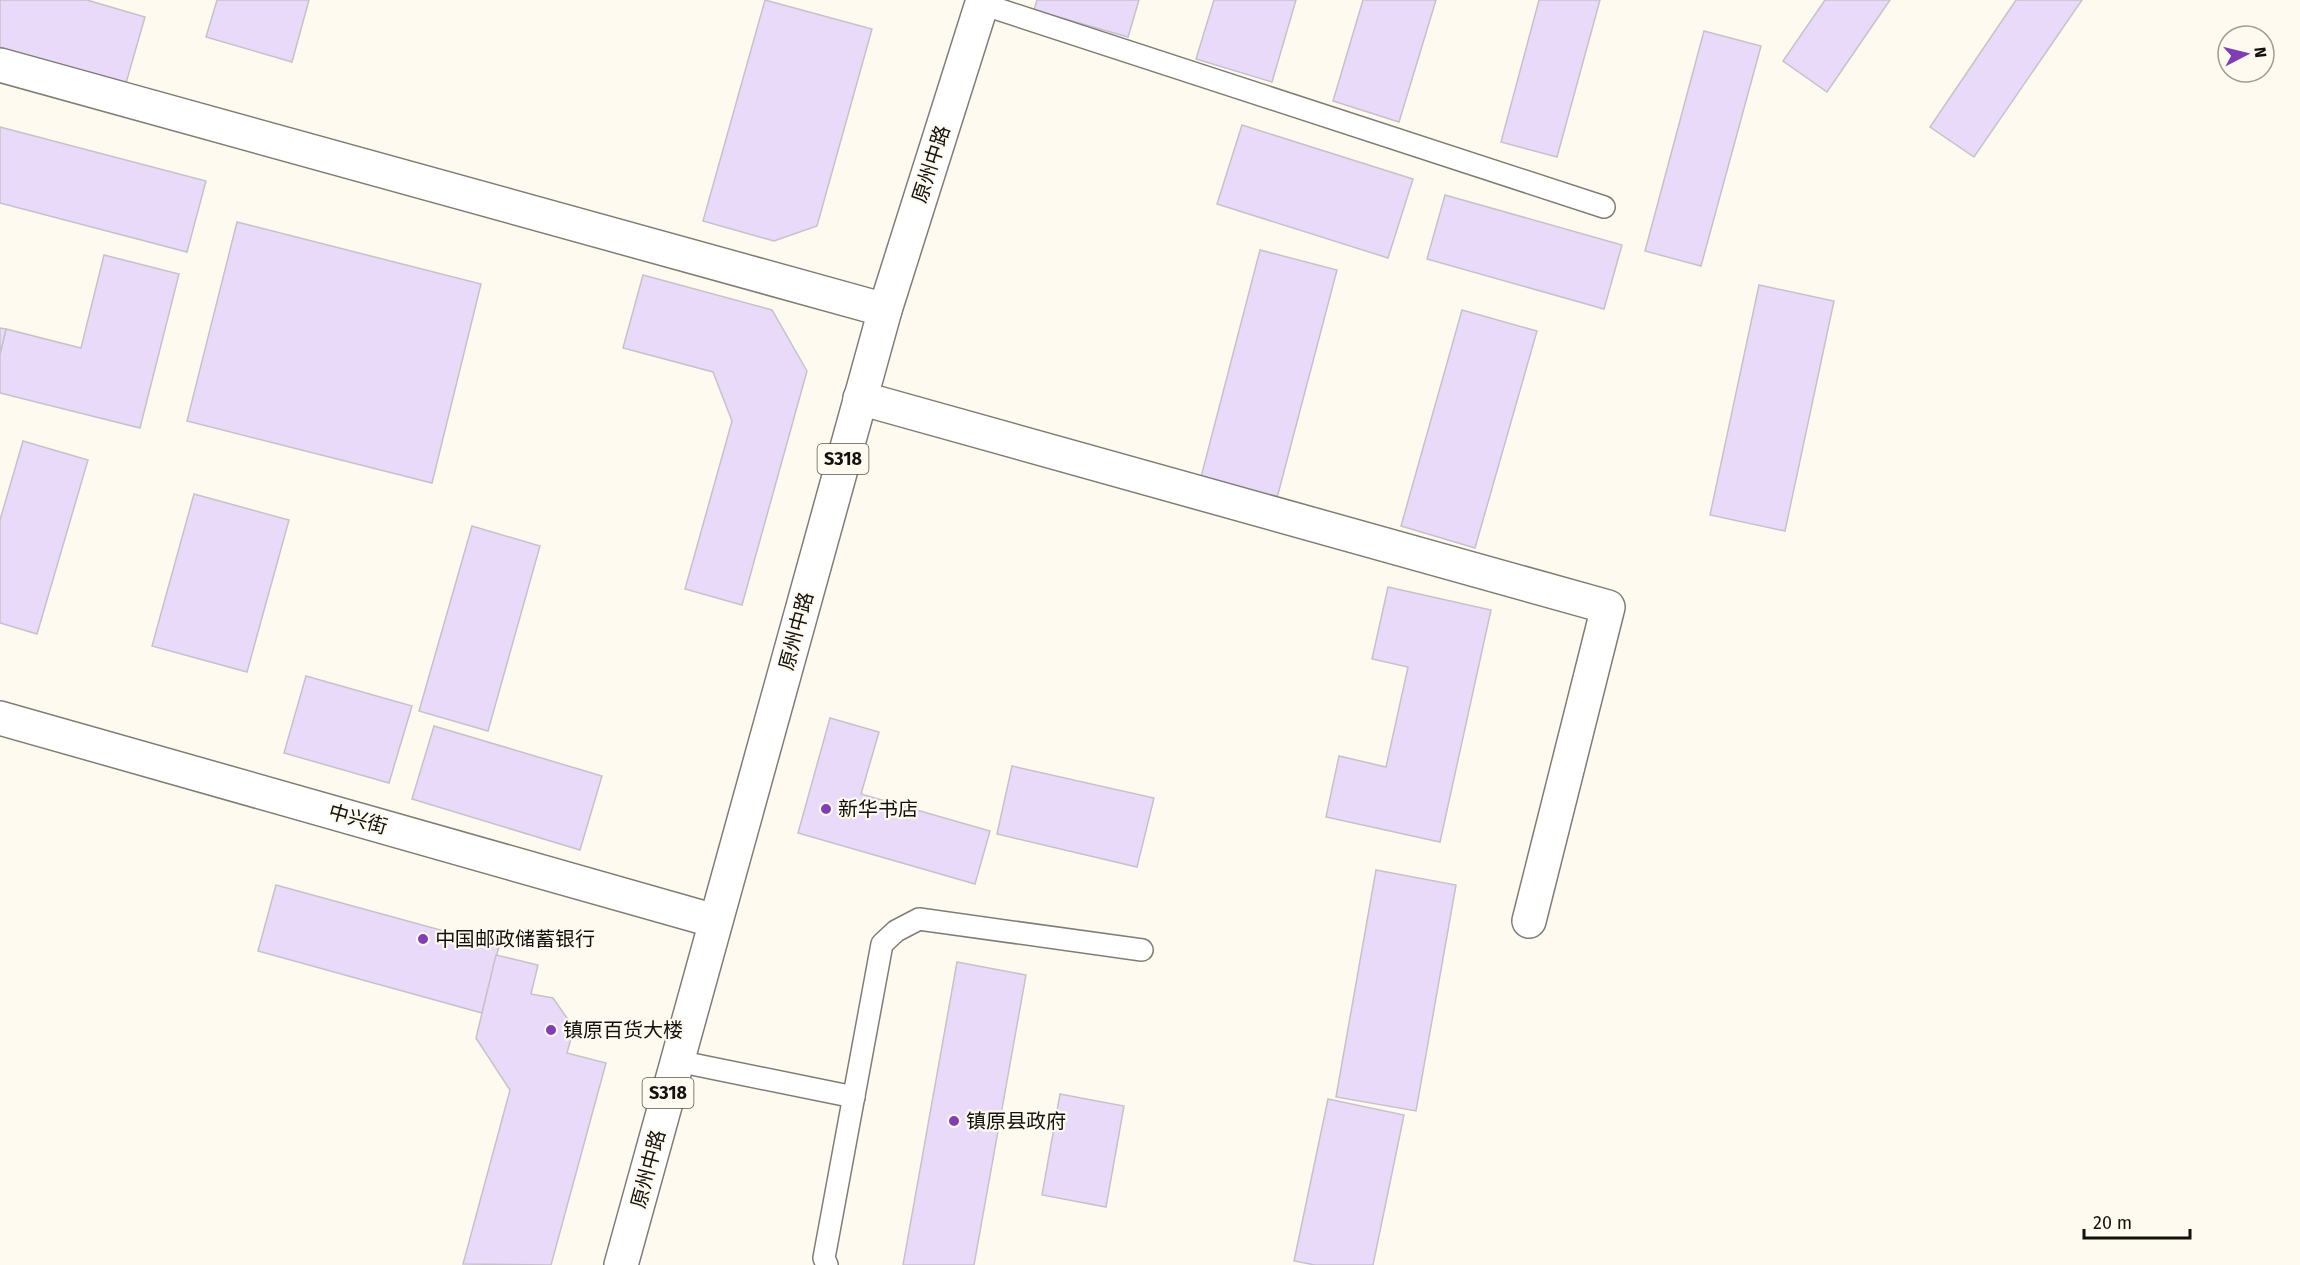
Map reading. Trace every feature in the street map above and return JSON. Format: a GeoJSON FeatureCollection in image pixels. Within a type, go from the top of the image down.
{"type":"FeatureCollection","features":[{"type":"Feature","properties":{"kind":"street","name":"原州中路"},"geometry":{"type":"LineString","coordinates":[[621,1265],[885,310],[983,2]]}},
{"type":"Feature","properties":{"kind":"street"},"geometry":{"type":"LineString","coordinates":[[0,65],[885,310]]}},
{"type":"Feature","properties":{"kind":"street"},"geometry":{"type":"LineString","coordinates":[[860,398],[1608,607],[1529,921]]}},
{"type":"Feature","properties":{"kind":"street","name":"中兴街"},"geometry":{"type":"LineString","coordinates":[[0,718],[715,921]]}},
{"type":"Feature","properties":{"kind":"lane"},"geometry":{"type":"LineString","coordinates":[[983,2],[1604,207]]}},
{"type":"Feature","properties":{"kind":"lane"},"geometry":{"type":"LineString","coordinates":[[827,1265],[824,1258],[882,944],[896,931],[919,919],[1142,951]]}},
{"type":"Feature","properties":{"kind":"lane"},"geometry":{"type":"LineString","coordinates":[[677,1061],[854,1097]]}},
{"type":"Feature","properties":{"kind":"building"},"geometry":{"type":"Polygon","coordinates":[[[0,0],[87,0],[145,17],[126,83],[0,47],[0,0]]]}},
{"type":"Feature","properties":{"kind":"building"},"geometry":{"type":"Polygon","coordinates":[[[217,0],[309,0],[292,62],[206,37],[217,0]]]}},
{"type":"Feature","properties":{"kind":"building"},"geometry":{"type":"Polygon","coordinates":[[[765,0],[872,29],[817,226],[774,241],[703,221],[765,0]]]}},
{"type":"Feature","properties":{"kind":"building"},"geometry":{"type":"Polygon","coordinates":[[[1037,0],[1139,0],[1128,37],[1034,10],[1037,0]]]}},
{"type":"Feature","properties":{"kind":"building"},"geometry":{"type":"Polygon","coordinates":[[[1214,0],[1296,0],[1272,82],[1196,59],[1214,0]]]}},
{"type":"Feature","properties":{"kind":"building"},"geometry":{"type":"Polygon","coordinates":[[[1363,0],[1436,0],[1399,122],[1333,101],[1363,0]]]}},
{"type":"Feature","properties":{"kind":"building"},"geometry":{"type":"Polygon","coordinates":[[[1539,0],[1600,0],[1557,157],[1501,142],[1539,0]]]}},
{"type":"Feature","properties":{"kind":"building"},"geometry":{"type":"Polygon","coordinates":[[[1825,0],[1890,0],[1827,92],[1783,61],[1825,0]]]}},
{"type":"Feature","properties":{"kind":"building"},"geometry":{"type":"Polygon","coordinates":[[[2016,0],[2082,0],[1974,157],[1930,127],[2016,0]]]}},
{"type":"Feature","properties":{"kind":"building"},"geometry":{"type":"Polygon","coordinates":[[[1704,31],[1761,46],[1701,266],[1645,251],[1704,31]]]}},
{"type":"Feature","properties":{"kind":"building"},"geometry":{"type":"Polygon","coordinates":[[[1242,125],[1413,179],[1388,258],[1217,204],[1242,125]]]}},
{"type":"Feature","properties":{"kind":"building"},"geometry":{"type":"Polygon","coordinates":[[[0,127],[206,181],[187,252],[0,203],[0,127]]]}},
{"type":"Feature","properties":{"kind":"building"},"geometry":{"type":"Polygon","coordinates":[[[1445,195],[1622,245],[1604,309],[1427,259],[1445,195]]]}},
{"type":"Feature","properties":{"kind":"building"},"geometry":{"type":"Polygon","coordinates":[[[237,222],[481,284],[432,483],[187,421],[237,222]]]}},
{"type":"Feature","properties":{"kind":"building"},"geometry":{"type":"Polygon","coordinates":[[[1260,250],[1337,270],[1277,498],[1201,477],[1260,250]]]}},
{"type":"Feature","properties":{"kind":"building"},"geometry":{"type":"Polygon","coordinates":[[[104,255],[179,274],[140,428],[0,393],[0,354],[6,329],[81,348],[104,255]]]}},
{"type":"Feature","properties":{"kind":"building"},"geometry":{"type":"Polygon","coordinates":[[[643,275],[772,310],[807,371],[742,605],[685,589],[732,421],[713,372],[623,348],[643,275]]]}},
{"type":"Feature","properties":{"kind":"building"},"geometry":{"type":"Polygon","coordinates":[[[1759,285],[1834,301],[1785,531],[1710,515],[1759,285]]]}},
{"type":"Feature","properties":{"kind":"building"},"geometry":{"type":"Polygon","coordinates":[[[1462,310],[1537,331],[1475,548],[1401,526],[1462,310]]]}},
{"type":"Feature","properties":{"kind":"building"},"geometry":{"type":"Polygon","coordinates":[[[0,328],[6,329],[0,354],[0,328]]]}},
{"type":"Feature","properties":{"kind":"building"},"geometry":{"type":"Polygon","coordinates":[[[23,441],[88,460],[37,634],[0,623],[0,520],[23,441]]]}},
{"type":"Feature","properties":{"kind":"building"},"geometry":{"type":"Polygon","coordinates":[[[194,494],[289,520],[247,672],[152,646],[194,494]]]}},
{"type":"Feature","properties":{"kind":"building"},"geometry":{"type":"Polygon","coordinates":[[[472,526],[540,546],[488,731],[419,711],[472,526]]]}},
{"type":"Feature","properties":{"kind":"building"},"geometry":{"type":"Polygon","coordinates":[[[1388,587],[1491,610],[1440,842],[1326,817],[1339,756],[1386,767],[1408,667],[1372,659],[1388,587]]]}},
{"type":"Feature","properties":{"kind":"building"},"geometry":{"type":"Polygon","coordinates":[[[306,676],[412,706],[389,783],[284,753],[306,676]]]}},
{"type":"Feature","properties":{"kind":"building"},"geometry":{"type":"Polygon","coordinates":[[[830,718],[879,732],[861,794],[990,831],[975,884],[798,833],[830,718]]]}},
{"type":"Feature","properties":{"kind":"building"},"geometry":{"type":"Polygon","coordinates":[[[434,726],[602,776],[580,850],[412,799],[434,726]]]}},
{"type":"Feature","properties":{"kind":"building"},"geometry":{"type":"Polygon","coordinates":[[[1012,766],[1154,798],[1137,867],[997,834],[1012,766]]]}},
{"type":"Feature","properties":{"kind":"building"},"geometry":{"type":"Polygon","coordinates":[[[1376,870],[1456,885],[1416,1111],[1336,1097],[1376,870]]]}},
{"type":"Feature","properties":{"kind":"building"},"geometry":{"type":"Polygon","coordinates":[[[276,885],[499,946],[482,1013],[258,951],[276,885]]]}},
{"type":"Feature","properties":{"kind":"building"},"geometry":{"type":"Polygon","coordinates":[[[496,955],[538,965],[531,994],[553,998],[574,1028],[567,1053],[606,1063],[551,1265],[463,1264],[510,1090],[476,1038],[496,955]]]}},
{"type":"Feature","properties":{"kind":"building"},"geometry":{"type":"Polygon","coordinates":[[[957,962],[1026,975],[974,1265],[903,1265],[957,962]]]}},
{"type":"Feature","properties":{"kind":"building"},"geometry":{"type":"Polygon","coordinates":[[[1060,1094],[1124,1106],[1106,1207],[1042,1195],[1060,1094]]]}},
{"type":"Feature","properties":{"kind":"building"},"geometry":{"type":"Polygon","coordinates":[[[1328,1099],[1404,1115],[1373,1265],[1315,1265],[1294,1261],[1328,1099]]]}},
{"type":"Feature","properties":{"kind":"place","name":"新华书店"},"geometry":{"type":"Point","coordinates":[826,809]}},
{"type":"Feature","properties":{"kind":"place","name":"中国邮政储蓄银行"},"geometry":{"type":"Point","coordinates":[423,939]}},
{"type":"Feature","properties":{"kind":"place","name":"镇原百货大楼"},"geometry":{"type":"Point","coordinates":[551,1030]}},
{"type":"Feature","properties":{"kind":"place","name":"镇原县政府"},"geometry":{"type":"Point","coordinates":[954,1121]}}]}
